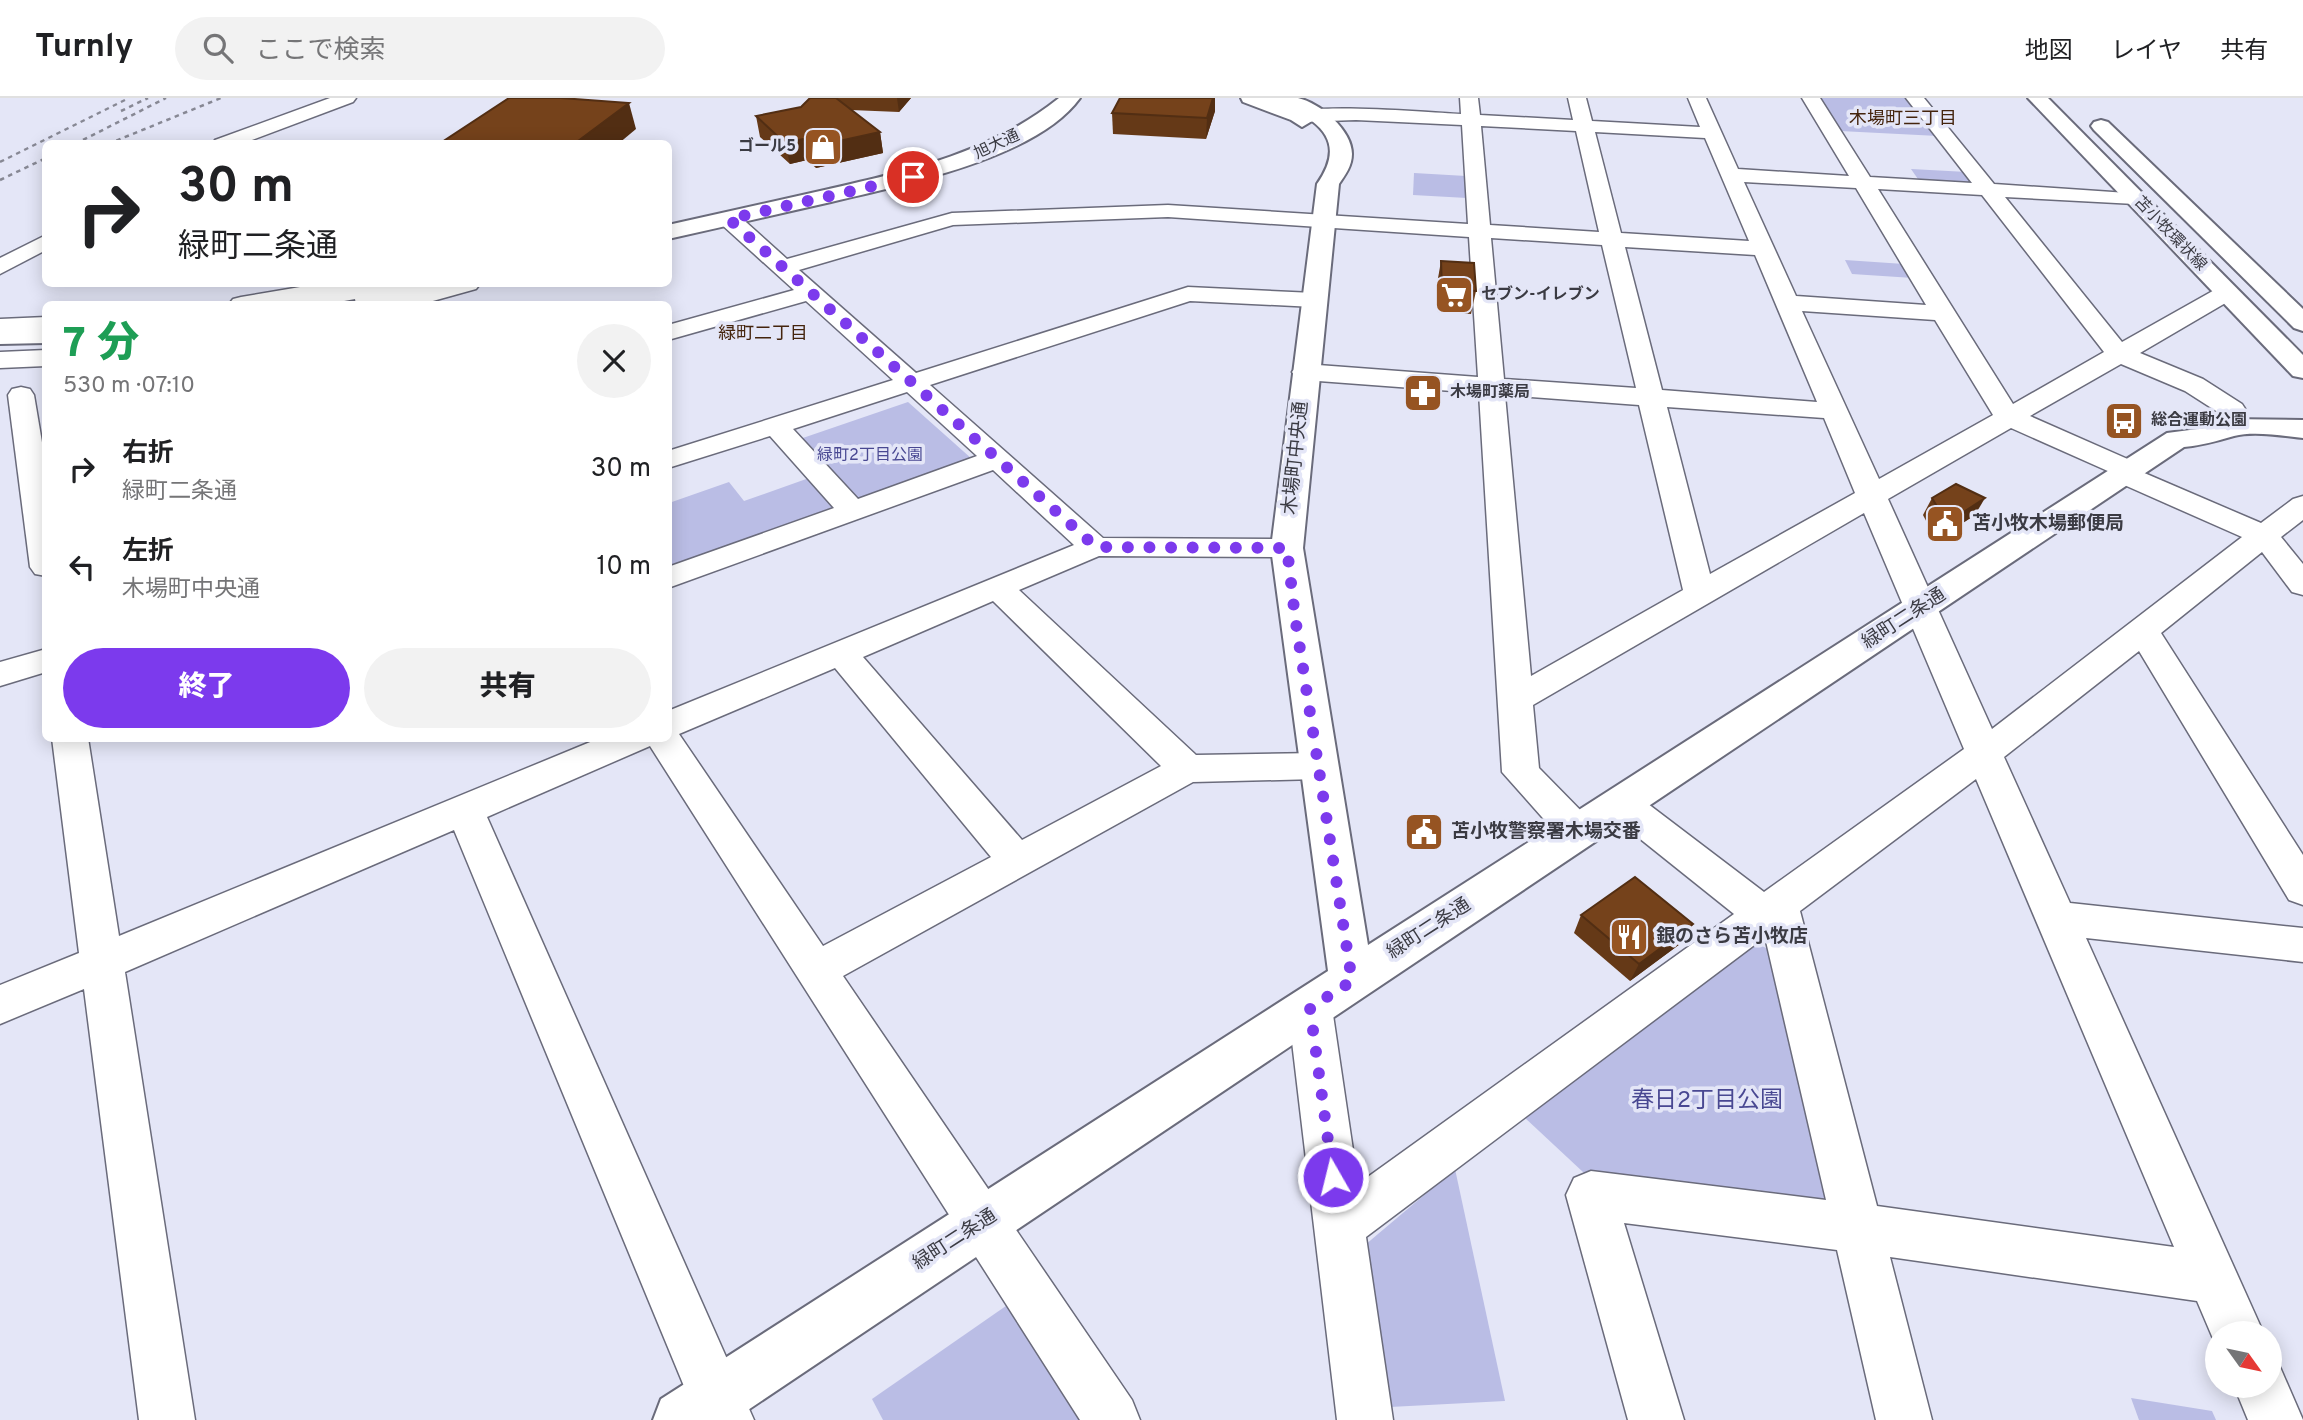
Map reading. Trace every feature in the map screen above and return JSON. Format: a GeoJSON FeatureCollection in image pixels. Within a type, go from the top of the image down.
{"type":"FeatureCollection","features":[{"type":"Feature","properties":{"kind":"street"},"geometry":{"type":"LineString","coordinates":[[233,140],[347,98]]}},
{"type":"Feature","properties":{"kind":"street","name":"旭大通"},"geometry":{"type":"LineString","coordinates":[[672,231],[913,177],[978,156],[1051,117],[1071,98]]}},
{"type":"Feature","properties":{"kind":"street"},"geometry":{"type":"LineString","coordinates":[[1250,98],[1308,116],[1357,106],[1469,109],[1584,126],[1712,133]]}},
{"type":"Feature","properties":{"kind":"street","name":"木場町中央通"},"geometry":{"type":"LineString","coordinates":[[1280,98],[1337,133],[1343,153],[1341,169],[1321,163],[1324,222],[1287,548],[1352,981]]}},
{"type":"Feature","properties":{"kind":"street"},"geometry":{"type":"LineString","coordinates":[[1577,98],[1699,592]]}},
{"type":"Feature","properties":{"kind":"street"},"geometry":{"type":"LineString","coordinates":[[1697,98],[2232,1321]]}},
{"type":"Feature","properties":{"kind":"street"},"geometry":{"type":"LineString","coordinates":[[1811,98],[2007,416],[2264,536],[2303,585]]}},
{"type":"Feature","properties":{"kind":"street"},"geometry":{"type":"LineString","coordinates":[[1914,98],[2118,353],[2193,384],[2233,410]]}},
{"type":"Feature","properties":{"kind":"street","name":"苫小牧環状線"},"geometry":{"type":"LineString","coordinates":[[2037,98],[2303,370]]}},
{"type":"Feature","properties":{"kind":"street","name":"旭大通"},"geometry":{"type":"LineString","coordinates":[[672,218],[889,168],[988,132],[1027,106]]}},
{"type":"Feature","properties":{"kind":"street","name":"苫小牧環状線"},"geometry":{"type":"LineString","coordinates":[[2081,107],[2303,323]]}},
{"type":"Feature","properties":{"kind":"street"},"geometry":{"type":"LineString","coordinates":[[1469,109],[1521,772],[1578,832]]}},
{"type":"Feature","properties":{"kind":"street"},"geometry":{"type":"LineString","coordinates":[[1308,116],[1321,163]]}},
{"type":"Feature","properties":{"kind":"street"},"geometry":{"type":"LineString","coordinates":[[1731,175],[2135,198]]}},
{"type":"Feature","properties":{"kind":"street"},"geometry":{"type":"LineString","coordinates":[[783,267],[952,219],[1168,211],[1763,249]]}},
{"type":"Feature","properties":{"kind":"street"},"geometry":{"type":"LineString","coordinates":[[729,219],[1096,547]]}},
{"type":"Feature","properties":{"kind":"street"},"geometry":{"type":"LineString","coordinates":[[0,267],[42,243]]}},
{"type":"Feature","properties":{"kind":"street"},"geometry":{"type":"LineString","coordinates":[[258,301],[338,287]]}},
{"type":"Feature","properties":{"kind":"street"},"geometry":{"type":"LineString","coordinates":[[309,301],[377,287]]}},
{"type":"Feature","properties":{"kind":"street"},"geometry":{"type":"LineString","coordinates":[[362,301],[429,287]]}},
{"type":"Feature","properties":{"kind":"street"},"geometry":{"type":"LineString","coordinates":[[408,301],[458,287]]}},
{"type":"Feature","properties":{"kind":"street"},"geometry":{"type":"LineString","coordinates":[[672,332],[811,292]]}},
{"type":"Feature","properties":{"kind":"street"},"geometry":{"type":"LineString","coordinates":[[1515,699],[2226,293]]}},
{"type":"Feature","properties":{"kind":"street"},"geometry":{"type":"LineString","coordinates":[[672,459],[1188,294],[1314,300]]}},
{"type":"Feature","properties":{"kind":"street"},"geometry":{"type":"LineString","coordinates":[[1787,303],[1944,313]]}},
{"type":"Feature","properties":{"kind":"street"},"geometry":{"type":"LineString","coordinates":[[0,326],[42,324]]}},
{"type":"Feature","properties":{"kind":"street"},"geometry":{"type":"LineString","coordinates":[[0,336],[42,335]]}},
{"type":"Feature","properties":{"kind":"street"},"geometry":{"type":"LineString","coordinates":[[0,349],[42,348]]}},
{"type":"Feature","properties":{"kind":"street"},"geometry":{"type":"LineString","coordinates":[[0,360],[42,358]]}},
{"type":"Feature","properties":{"kind":"street"},"geometry":{"type":"LineString","coordinates":[[1305,372],[1834,411]]}},
{"type":"Feature","properties":{"kind":"street"},"geometry":{"type":"LineString","coordinates":[[22,394],[42,538]]}},
{"type":"Feature","properties":{"kind":"street","name":"緑町二条通"},"geometry":{"type":"LineString","coordinates":[[2177,439],[2183,420],[2200,412],[2233,410],[2303,414]]}},
{"type":"Feature","properties":{"kind":"street"},"geometry":{"type":"LineString","coordinates":[[775,426],[853,511]]}},
{"type":"Feature","properties":{"kind":"street","name":"緑町二条通"},"geometry":{"type":"LineString","coordinates":[[708,1413],[981,1223],[2177,439],[2211,436],[2228,428],[2250,426],[2303,429]]}},
{"type":"Feature","properties":{"kind":"street"},"geometry":{"type":"LineString","coordinates":[[672,577],[997,459]]}},
{"type":"Feature","properties":{"kind":"street"},"geometry":{"type":"LineString","coordinates":[[1339,1227],[1985,753],[2303,505]]}},
{"type":"Feature","properties":{"kind":"street"},"geometry":{"type":"LineString","coordinates":[[672,723],[1096,547],[1287,548]]}},
{"type":"Feature","properties":{"kind":"street"},"geometry":{"type":"LineString","coordinates":[[999,588],[1186,769]]}},
{"type":"Feature","properties":{"kind":"street"},"geometry":{"type":"LineString","coordinates":[[2142,628],[2303,889]]}},
{"type":"Feature","properties":{"kind":"street"},"geometry":{"type":"LineString","coordinates":[[842,654],[1017,861]]}},
{"type":"Feature","properties":{"kind":"street"},"geometry":{"type":"LineString","coordinates":[[0,674],[42,661]]}},
{"type":"Feature","properties":{"kind":"street"},"geometry":{"type":"LineString","coordinates":[[71,742],[167,1420]]}},
{"type":"Feature","properties":{"kind":"street"},"geometry":{"type":"LineString","coordinates":[[0,1005],[627,742]]}},
{"type":"Feature","properties":{"kind":"street"},"geometry":{"type":"LineString","coordinates":[[666,742],[1112,1420]]}},
{"type":"Feature","properties":{"kind":"street"},"geometry":{"type":"LineString","coordinates":[[816,970],[1186,769],[1318,766]]}},
{"type":"Feature","properties":{"kind":"street"},"geometry":{"type":"LineString","coordinates":[[1622,804],[1770,909],[1856,1228],[1904,1420]]}},
{"type":"Feature","properties":{"kind":"street"},"geometry":{"type":"LineString","coordinates":[[465,811],[708,1413]]}},
{"type":"Feature","properties":{"kind":"street"},"geometry":{"type":"LineString","coordinates":[[2057,918],[2303,946]]}},
{"type":"Feature","properties":{"kind":"street"},"geometry":{"type":"LineString","coordinates":[[1310,1008],[1365,1420]]}},
{"type":"Feature","properties":{"kind":"street"},"geometry":{"type":"LineString","coordinates":[[1656,1420],[1591,1195],[1856,1228],[2214,1278]]}},
{"type":"Feature","properties":{"kind":"street"},"geometry":{"type":"LineString","coordinates":[[2266,1398],[2276,1420]]}},
{"type":"Feature","properties":{"kind":"green space"},"geometry":{"type":"Polygon","coordinates":[[[1819,98],[1909,98],[1938,136],[1840,131],[1819,98]]]}},
{"type":"Feature","properties":{"kind":"green space"},"geometry":{"type":"Polygon","coordinates":[[[1911,169],[1967,172],[1977,186],[1920,182],[1911,169]]]}},
{"type":"Feature","properties":{"kind":"green space"},"geometry":{"type":"Polygon","coordinates":[[[1414,173],[1466,176],[1467,198],[1413,195],[1414,173]]]}},
{"type":"Feature","properties":{"kind":"green space"},"geometry":{"type":"Polygon","coordinates":[[[1845,260],[1904,264],[1913,278],[1852,274],[1845,260]]]}},
{"type":"Feature","properties":{"kind":"green space","name":"緑町2丁目公園"},"geometry":{"type":"Polygon","coordinates":[[[908,402],[972,459],[856,502],[797,440],[908,402]]]}},
{"type":"Feature","properties":{"kind":"green space"},"geometry":{"type":"Polygon","coordinates":[[[809,478],[836,508],[672,568],[672,502],[729,482],[744,501],[809,478]]]}},
{"type":"Feature","properties":{"kind":"green space","name":"春日2丁目公園"},"geometry":{"type":"Polygon","coordinates":[[[1754,942],[1774,952],[1839,1218],[1598,1186],[1523,1116],[1754,942]]]}},
{"type":"Feature","properties":{"kind":"green space"},"geometry":{"type":"Polygon","coordinates":[[[1455,1169],[1505,1401],[1390,1407],[1365,1245],[1455,1169]]]}},
{"type":"Feature","properties":{"kind":"green space"},"geometry":{"type":"Polygon","coordinates":[[[1016,1299],[1094,1420],[883,1420],[872,1399],[1016,1299]]]}},
{"type":"Feature","properties":{"kind":"green space"},"geometry":{"type":"Polygon","coordinates":[[[2131,1398],[2212,1411],[2216,1420],[2139,1420],[2131,1398]]]}},
{"type":"Feature","properties":{"kind":"building"},"geometry":{"type":"Polygon","coordinates":[[[509,98],[561,98],[629,103],[579,140],[445,140],[509,98]]]}},
{"type":"Feature","properties":{"kind":"building"},"geometry":{"type":"Polygon","coordinates":[[[810,98],[836,98],[880,132],[812,147],[803,139],[785,143],[756,116],[801,107],[810,98]]]}},
{"type":"Feature","properties":{"kind":"building"},"geometry":{"type":"Polygon","coordinates":[[[1120,98],[1213,98],[1207,118],[1112,113],[1120,98]]]}},
{"type":"Feature","properties":{"kind":"building"},"geometry":{"type":"Polygon","coordinates":[[[1441,261],[1474,263],[1476,291],[1442,289],[1441,261]]]}},
{"type":"Feature","properties":{"kind":"building"},"geometry":{"type":"Polygon","coordinates":[[[1956,484],[1985,498],[1956,517],[1942,515],[1932,498],[1956,484]]]}},
{"type":"Feature","properties":{"kind":"building","name":"銀のさら苫小牧店"},"geometry":{"type":"Polygon","coordinates":[[[1635,877],[1693,924],[1639,964],[1581,915],[1635,877]]]}},
{"type":"Feature","properties":{"kind":"railway"},"geometry":{"type":"LineString","coordinates":[[44,140],[129,98]]}},
{"type":"Feature","properties":{"kind":"railway"},"geometry":{"type":"LineString","coordinates":[[121,111],[148,98]]}},
{"type":"Feature","properties":{"kind":"railway"},"geometry":{"type":"LineString","coordinates":[[83,140],[166,98]]}},
{"type":"Feature","properties":{"kind":"railway"},"geometry":{"type":"LineString","coordinates":[[118,140],[221,98]]}},
{"type":"Feature","properties":{"kind":"railway"},"geometry":{"type":"LineString","coordinates":[[0,162],[42,141]]}},
{"type":"Feature","properties":{"kind":"railway"},"geometry":{"type":"LineString","coordinates":[[0,180],[42,160]]}},
{"type":"Feature","properties":{"kind":"place","name":"ゴール5"},"geometry":{"type":"Point","coordinates":[823,147]}},
{"type":"Feature","properties":{"kind":"place","name":"セブン-イレブン"},"geometry":{"type":"Point","coordinates":[1454,295]}},
{"type":"Feature","properties":{"kind":"place","name":"木場町薬局"},"geometry":{"type":"Point","coordinates":[1423,393]}},
{"type":"Feature","properties":{"kind":"place","name":"総合運動公園"},"geometry":{"type":"Point","coordinates":[2124,421]}},
{"type":"Feature","properties":{"kind":"place","name":"苫小牧木場郵便局"},"geometry":{"type":"Point","coordinates":[1945,524]}},
{"type":"Feature","properties":{"kind":"place","name":"苫小牧警察署木場交番"},"geometry":{"type":"Point","coordinates":[1424,832]}},
{"type":"Feature","properties":{"kind":"place","name":"銀のさら苫小牧店"},"geometry":{"type":"Point","coordinates":[1629,937]}},
{"type":"Feature","properties":{"kind":"district","name":"木場町三丁目"},"geometry":{"type":"Point","coordinates":[1903,119]}},
{"type":"Feature","properties":{"kind":"district","name":"緑町二丁目"},"geometry":{"type":"Point","coordinates":[763,334]}},
{"type":"Feature","properties":{"kind":"route"},"geometry":{"type":"LineString","coordinates":[[913,177],[729,219],[1096,547],[1287,548],[1295,617],[1352,981],[1310,1008],[1333,1177]]}}]}
